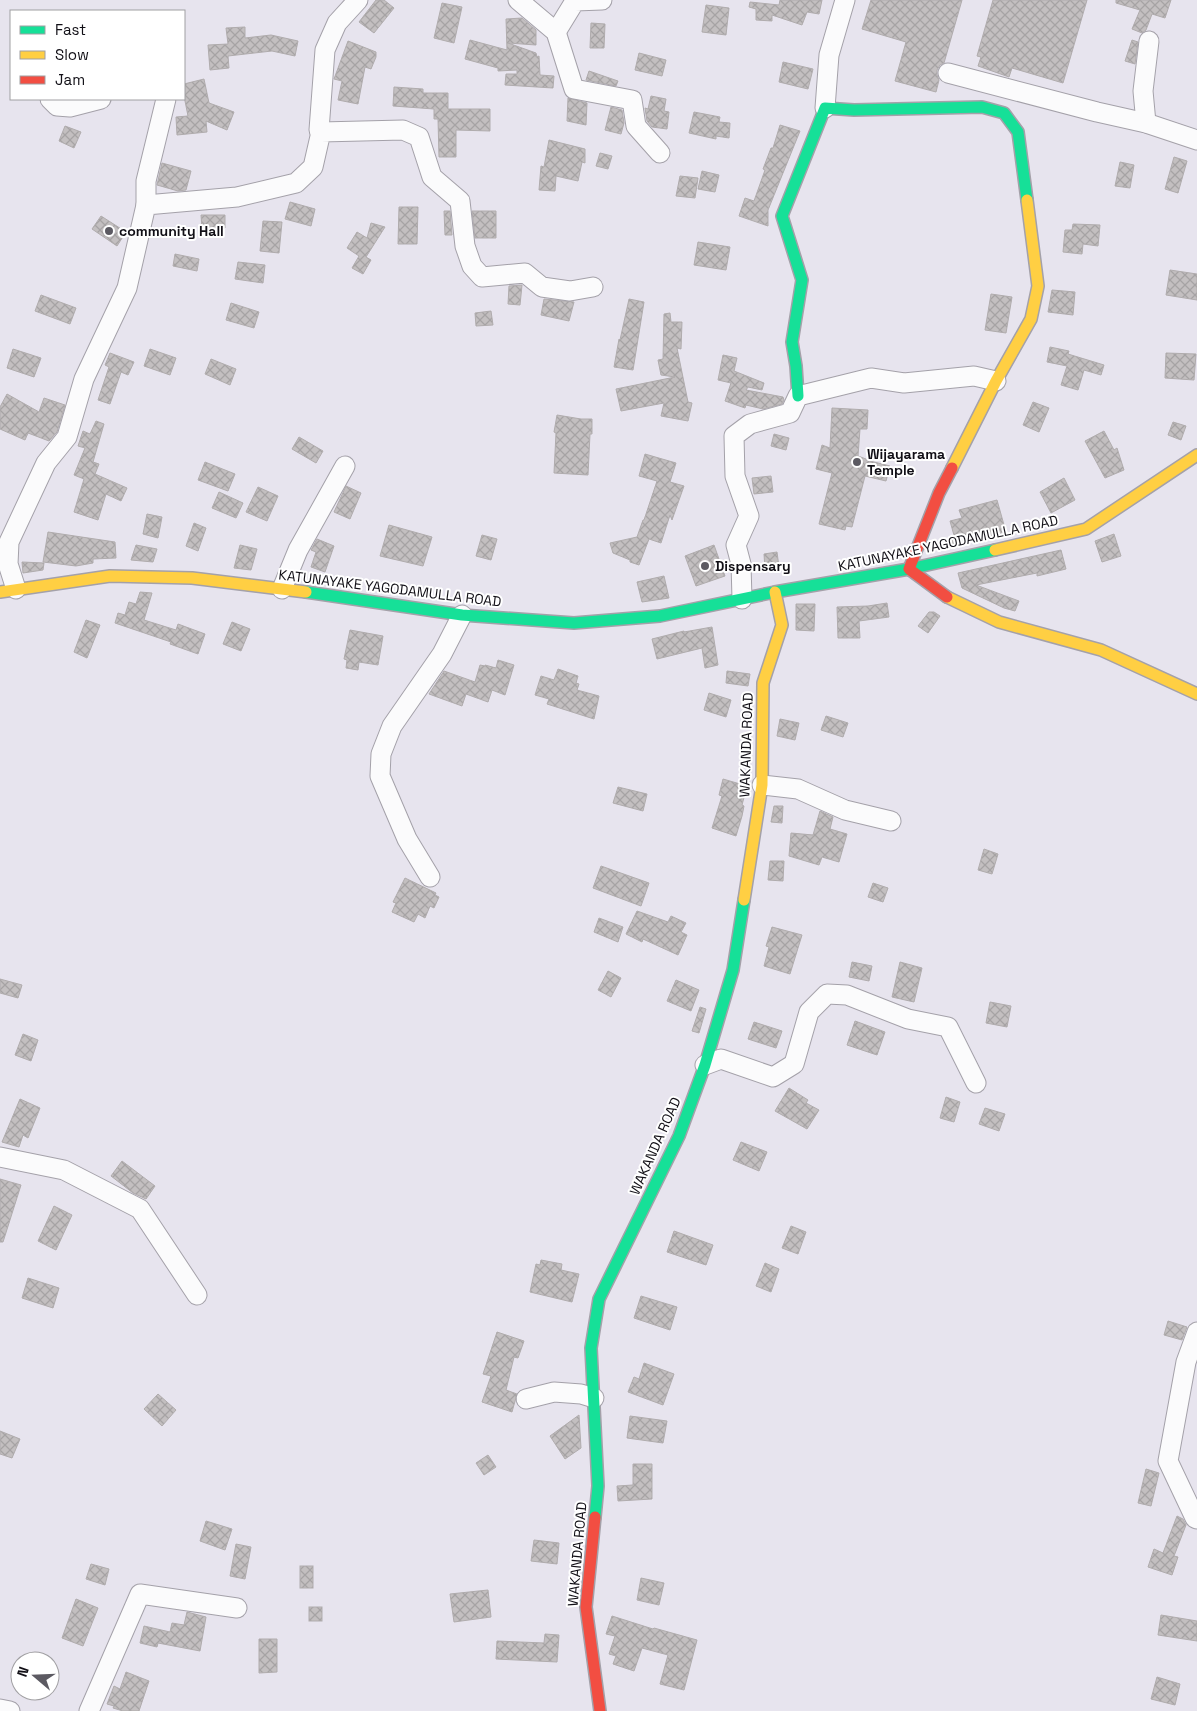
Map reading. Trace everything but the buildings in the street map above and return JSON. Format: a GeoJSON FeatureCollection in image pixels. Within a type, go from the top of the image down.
{"type":"FeatureCollection","features":[{"type":"Feature","properties":{"kind":"street"},"geometry":{"type":"LineString","coordinates":[[146,205],[238,197],[296,183],[313,167],[321,132],[319,130],[325,50],[336,23],[358,0]]}},
{"type":"Feature","properties":{"kind":"street"},"geometry":{"type":"LineString","coordinates":[[518,0],[556,32],[574,89],[632,100],[636,126],[660,153]]}},
{"type":"Feature","properties":{"kind":"street"},"geometry":{"type":"LineString","coordinates":[[556,32],[575,1],[602,0]]}},
{"type":"Feature","properties":{"kind":"street"},"geometry":{"type":"LineString","coordinates":[[742,599],[741,564],[736,545],[749,516],[736,476],[734,436],[750,424],[790,413],[796,398],[796,366],[792,342],[802,280],[782,216],[825,108],[830,55],[845,0]]}},
{"type":"Feature","properties":{"kind":"street"},"geometry":{"type":"LineString","coordinates":[[1146,123],[1142,91],[1149,41]]}},
{"type":"Feature","properties":{"kind":"street"},"geometry":{"type":"LineString","coordinates":[[948,73],[1146,123],[1197,140]]}},
{"type":"Feature","properties":{"kind":"street"},"geometry":{"type":"LineString","coordinates":[[51,100],[56,106],[70,107],[96,100]]}},
{"type":"Feature","properties":{"kind":"street"},"geometry":{"type":"LineString","coordinates":[[8,590],[9,542],[46,463],[68,437],[84,379],[127,288],[146,205],[146,181],[166,100]]}},
{"type":"Feature","properties":{"kind":"street"},"geometry":{"type":"LineString","coordinates":[[825,108],[854,110],[982,106],[1004,113],[1018,132],[1038,286],[1031,319],[996,381],[939,493],[909,569],[946,597],[999,622],[1101,650],[1197,694]]}},
{"type":"Feature","properties":{"kind":"street"},"geometry":{"type":"LineString","coordinates":[[321,132],[404,130],[420,137],[432,176],[460,201],[465,246],[472,266],[482,277],[525,274],[542,287],[570,291],[593,287]]}},
{"type":"Feature","properties":{"kind":"street"},"geometry":{"type":"LineString","coordinates":[[796,398],[871,378],[904,383],[974,376],[996,381]]}},
{"type":"Feature","properties":{"kind":"street","name":"KATUNAYAKE YAGODAMULLA ROAD"},"geometry":{"type":"LineString","coordinates":[[8,590],[110,576],[192,578],[462,615],[574,623],[660,616],[775,592],[909,569],[1086,528],[1197,456]]}},
{"type":"Feature","properties":{"kind":"street"},"geometry":{"type":"LineString","coordinates":[[282,589],[298,550],[345,466]]}},
{"type":"Feature","properties":{"kind":"street","name":"WAKANDA ROAD"},"geometry":{"type":"LineString","coordinates":[[600,1711],[586,1607],[598,1486],[591,1348],[599,1299],[679,1136],[705,1065],[733,970],[762,785],[763,683],[782,625],[775,592]]}},
{"type":"Feature","properties":{"kind":"street"},"geometry":{"type":"LineString","coordinates":[[430,877],[407,839],[380,776],[381,754],[392,726],[442,654],[462,615]]}},
{"type":"Feature","properties":{"kind":"street"},"geometry":{"type":"LineString","coordinates":[[762,785],[798,789],[845,810],[890,821]]}},
{"type":"Feature","properties":{"kind":"street"},"geometry":{"type":"LineString","coordinates":[[705,1065],[721,1060],[773,1077],[794,1064],[809,1012],[827,994],[847,995],[908,1019],[948,1027],[976,1083]]}},
{"type":"Feature","properties":{"kind":"street"},"geometry":{"type":"LineString","coordinates":[[0,1157],[64,1170],[140,1208],[196,1295]]}},
{"type":"Feature","properties":{"kind":"street"},"geometry":{"type":"LineString","coordinates":[[1197,1332],[1186,1362],[1168,1461],[1197,1519]]}},
{"type":"Feature","properties":{"kind":"street"},"geometry":{"type":"LineString","coordinates":[[526,1398],[554,1392],[581,1394],[594,1398]]}},
{"type":"Feature","properties":{"kind":"street"},"geometry":{"type":"LineString","coordinates":[[90,1711],[140,1594],[237,1608]]}},
{"type":"Feature","properties":{"kind":"street"},"geometry":{"type":"LineString","coordinates":[[0,1709],[10,1711]]}},
{"type":"Feature","properties":{"kind":"traffic: fast"},"geometry":{"type":"LineString","coordinates":[[798,396],[792,342],[802,280],[782,216],[825,108],[854,110],[982,107],[1004,113],[1018,132],[1027,200]]}},
{"type":"Feature","properties":{"kind":"traffic: fast"},"geometry":{"type":"LineString","coordinates":[[306,592],[462,615],[574,623],[660,616],[775,592],[909,569],[995,550]]}},
{"type":"Feature","properties":{"kind":"traffic: fast"},"geometry":{"type":"LineString","coordinates":[[595,1517],[598,1486],[591,1348],[599,1299],[679,1136],[705,1065],[733,970],[744,900]]}},
{"type":"Feature","properties":{"kind":"traffic: slow"},"geometry":{"type":"LineString","coordinates":[[952,468],[996,381],[1031,319],[1038,286],[1027,200]]}},
{"type":"Feature","properties":{"kind":"traffic: slow"},"geometry":{"type":"LineString","coordinates":[[995,550],[1086,529],[1197,455]]}},
{"type":"Feature","properties":{"kind":"traffic: slow"},"geometry":{"type":"LineString","coordinates":[[0,592],[110,576],[192,578],[306,592]]}},
{"type":"Feature","properties":{"kind":"traffic: slow"},"geometry":{"type":"LineString","coordinates":[[744,900],[762,785],[763,683],[782,625],[775,592]]}},
{"type":"Feature","properties":{"kind":"traffic: slow"},"geometry":{"type":"LineString","coordinates":[[947,597],[999,622],[1101,650],[1197,694]]}},
{"type":"Feature","properties":{"kind":"traffic: jam"},"geometry":{"type":"LineString","coordinates":[[947,597],[909,569],[939,493],[952,468]]}},
{"type":"Feature","properties":{"kind":"traffic: jam"},"geometry":{"type":"LineString","coordinates":[[595,1517],[586,1607],[600,1711]]}},
{"type":"Feature","properties":{"kind":"place","name":"community Hall"},"geometry":{"type":"Point","coordinates":[109,231]}},
{"type":"Feature","properties":{"kind":"place","name":"Wijayarama Temple"},"geometry":{"type":"Point","coordinates":[857,462]}},
{"type":"Feature","properties":{"kind":"place","name":"Dispensary"},"geometry":{"type":"Point","coordinates":[705,566]}}]}
